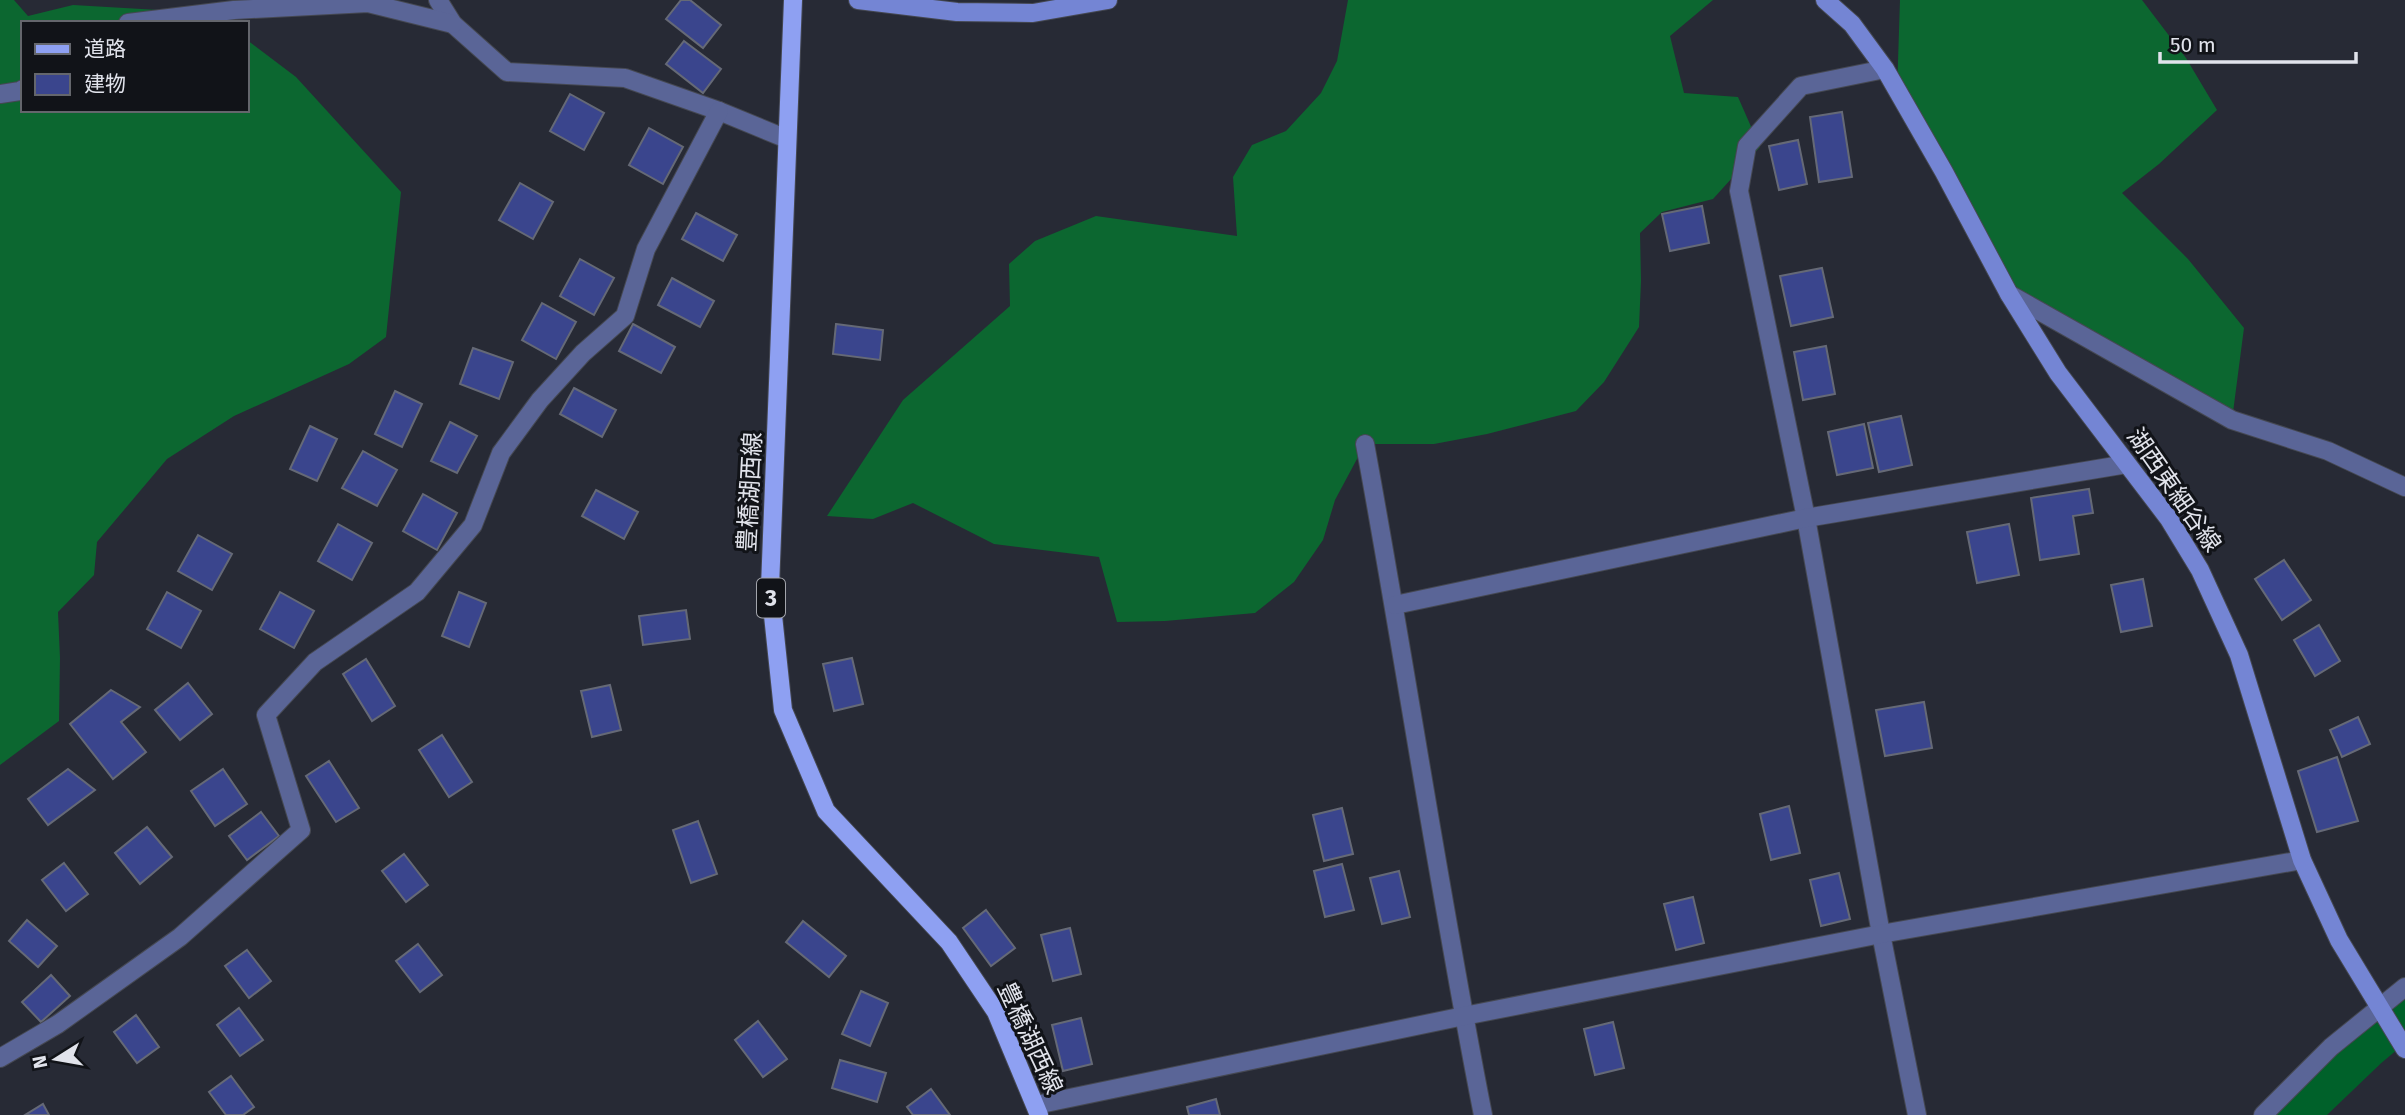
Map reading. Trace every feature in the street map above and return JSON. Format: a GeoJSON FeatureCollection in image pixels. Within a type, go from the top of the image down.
{"type":"FeatureCollection","features":[{"type":"Feature","properties":{"kind":"main road","name":"豊橋湖西線"},"geometry":{"type":"LineString","coordinates":[[793,0],[770,587],[783,710],[826,811],[949,942],[996,1012],[1037,1110]]}},
{"type":"Feature","properties":{"kind":"main road"},"geometry":{"type":"LineString","coordinates":[[859,0],[1033,13],[1108,0]]}},
{"type":"Feature","properties":{"kind":"main road","name":"湖西東細谷線"},"geometry":{"type":"LineString","coordinates":[[1825,0],[1852,23],[1885,69],[1938,160],[2009,294],[2059,373],[2169,519],[2200,570],[2239,655],[2302,860],[2339,940],[2401,1042]]}},
{"type":"Feature","properties":{"kind":"street"},"geometry":{"type":"LineString","coordinates":[[438,0],[453,24],[507,72],[625,78],[719,111],[787,139]]}},
{"type":"Feature","properties":{"kind":"street"},"geometry":{"type":"LineString","coordinates":[[144,21],[234,10],[368,4],[453,24]]}},
{"type":"Feature","properties":{"kind":"street"},"geometry":{"type":"LineString","coordinates":[[1885,69],[1801,86],[1747,146],[1739,191],[1806,518],[1881,934],[1917,1115]]}},
{"type":"Feature","properties":{"kind":"street"},"geometry":{"type":"LineString","coordinates":[[0,94],[21,90]]}},
{"type":"Feature","properties":{"kind":"street"},"geometry":{"type":"LineString","coordinates":[[0,1058],[58,1024],[180,937],[301,830],[266,715],[315,662],[417,592],[473,525],[502,453],[540,400],[574,362],[625,316],[646,249],[719,111]]}},
{"type":"Feature","properties":{"kind":"street"},"geometry":{"type":"LineString","coordinates":[[2009,294],[2232,420],[2328,451],[2405,487]]}},
{"type":"Feature","properties":{"kind":"street"},"geometry":{"type":"LineString","coordinates":[[1365,444],[1483,1115]]}},
{"type":"Feature","properties":{"kind":"street"},"geometry":{"type":"LineString","coordinates":[[1395,605],[1806,518],[2127,464]]}},
{"type":"Feature","properties":{"kind":"street"},"geometry":{"type":"LineString","coordinates":[[1037,1110],[1464,1016],[1881,934],[2302,860]]}},
{"type":"Feature","properties":{"kind":"street"},"geometry":{"type":"LineString","coordinates":[[2263,1115],[2331,1047],[2382,1011],[2405,987]]}},
{"type":"Feature","properties":{"kind":"green space"},"geometry":{"type":"Polygon","coordinates":[[[0,0],[14,0],[28,16],[73,5],[210,13],[221,21],[21,21],[21,112],[248,112],[248,41],[296,77],[401,192],[386,337],[349,364],[234,416],[167,459],[97,542],[94,575],[58,612],[59,721],[0,765],[0,0]]]}},
{"type":"Feature","properties":{"kind":"green space"},"geometry":{"type":"Polygon","coordinates":[[[1348,0],[1713,0],[1670,36],[1684,93],[1738,97],[1760,147],[1713,199],[1662,212],[1640,233],[1639,327],[1604,382],[1576,411],[1487,434],[1434,444],[1365,444],[1335,500],[1323,540],[1294,582],[1255,613],[1165,621],[1117,622],[1099,557],[994,544],[913,503],[873,519],[827,516],[903,400],[1010,306],[1009,264],[1035,241],[1096,216],[1237,236],[1233,177],[1252,145],[1286,131],[1321,93],[1337,61],[1348,0]]]}},
{"type":"Feature","properties":{"kind":"green space"},"geometry":{"type":"Polygon","coordinates":[[[1900,0],[2142,0],[2186,58],[2217,110],[2159,164],[2122,193],[2188,259],[2244,328],[2232,420],[2009,294],[1897,92],[1900,0]]]}},
{"type":"Feature","properties":{"kind":"building"},"geometry":{"type":"Polygon","coordinates":[[[681,0],[690,0],[721,25],[703,48],[666,19],[681,0]]]}},
{"type":"Feature","properties":{"kind":"building"},"geometry":{"type":"Polygon","coordinates":[[[684,41],[721,69],[703,93],[666,64],[684,41]]]}},
{"type":"Feature","properties":{"kind":"building"},"geometry":{"type":"Polygon","coordinates":[[[570,94],[604,113],[584,150],[550,131],[570,94]]]}},
{"type":"Feature","properties":{"kind":"building"},"geometry":{"type":"Polygon","coordinates":[[[1842,112],[1852,177],[1819,182],[1810,117],[1842,112]]]}},
{"type":"Feature","properties":{"kind":"building"},"geometry":{"type":"Polygon","coordinates":[[[649,128],[683,147],[663,184],[629,165],[649,128]]]}},
{"type":"Feature","properties":{"kind":"building"},"geometry":{"type":"Polygon","coordinates":[[[1798,140],[1807,184],[1779,190],[1769,146],[1798,140]]]}},
{"type":"Feature","properties":{"kind":"building"},"geometry":{"type":"Polygon","coordinates":[[[520,183],[553,202],[533,239],[499,220],[520,183]]]}},
{"type":"Feature","properties":{"kind":"building"},"geometry":{"type":"Polygon","coordinates":[[[1702,206],[1709,243],[1670,251],[1662,214],[1702,206]]]}},
{"type":"Feature","properties":{"kind":"building"},"geometry":{"type":"Polygon","coordinates":[[[696,213],[737,235],[723,261],[682,239],[696,213]]]}},
{"type":"Feature","properties":{"kind":"building"},"geometry":{"type":"Polygon","coordinates":[[[580,259],[614,278],[594,315],[560,296],[580,259]]]}},
{"type":"Feature","properties":{"kind":"building"},"geometry":{"type":"Polygon","coordinates":[[[1822,268],[1833,317],[1791,326],[1780,276],[1822,268]]]}},
{"type":"Feature","properties":{"kind":"building"},"geometry":{"type":"Polygon","coordinates":[[[672,278],[714,301],[700,327],[658,305],[672,278]]]}},
{"type":"Feature","properties":{"kind":"building"},"geometry":{"type":"Polygon","coordinates":[[[542,303],[576,322],[556,359],[522,340],[542,303]]]}},
{"type":"Feature","properties":{"kind":"building"},"geometry":{"type":"Polygon","coordinates":[[[633,324],[675,347],[661,373],[619,351],[633,324]]]}},
{"type":"Feature","properties":{"kind":"building"},"geometry":{"type":"Polygon","coordinates":[[[836,324],[883,330],[880,360],[833,354],[836,324]]]}},
{"type":"Feature","properties":{"kind":"building"},"geometry":{"type":"Polygon","coordinates":[[[1826,346],[1835,394],[1803,400],[1794,352],[1826,346]]]}},
{"type":"Feature","properties":{"kind":"building"},"geometry":{"type":"Polygon","coordinates":[[[473,348],[513,362],[499,399],[460,384],[473,348]]]}},
{"type":"Feature","properties":{"kind":"building"},"geometry":{"type":"Polygon","coordinates":[[[574,388],[616,410],[602,437],[560,414],[574,388]]]}},
{"type":"Feature","properties":{"kind":"building"},"geometry":{"type":"Polygon","coordinates":[[[395,391],[422,404],[402,447],[375,434],[395,391]]]}},
{"type":"Feature","properties":{"kind":"building"},"geometry":{"type":"Polygon","coordinates":[[[1901,416],[1912,465],[1879,472],[1868,423],[1901,416]]]}},
{"type":"Feature","properties":{"kind":"building"},"geometry":{"type":"Polygon","coordinates":[[[450,422],[477,436],[457,473],[431,461],[450,422]]]}},
{"type":"Feature","properties":{"kind":"building"},"geometry":{"type":"Polygon","coordinates":[[[1864,424],[1873,468],[1837,475],[1828,432],[1864,424]]]}},
{"type":"Feature","properties":{"kind":"building"},"geometry":{"type":"Polygon","coordinates":[[[310,426],[337,439],[317,481],[290,469],[310,426]]]}},
{"type":"Feature","properties":{"kind":"building"},"geometry":{"type":"Polygon","coordinates":[[[363,451],[397,470],[377,506],[342,488],[363,451]]]}},
{"type":"Feature","properties":{"kind":"building"},"geometry":{"type":"Polygon","coordinates":[[[2089,489],[2093,513],[2073,516],[2079,554],[2040,560],[2031,498],[2089,489]]]}},
{"type":"Feature","properties":{"kind":"building"},"geometry":{"type":"Polygon","coordinates":[[[596,490],[638,512],[624,539],[582,516],[596,490]]]}},
{"type":"Feature","properties":{"kind":"building"},"geometry":{"type":"Polygon","coordinates":[[[423,494],[457,513],[437,550],[403,531],[423,494]]]}},
{"type":"Feature","properties":{"kind":"building"},"geometry":{"type":"Polygon","coordinates":[[[338,524],[372,543],[352,580],[318,561],[338,524]]]}},
{"type":"Feature","properties":{"kind":"building"},"geometry":{"type":"Polygon","coordinates":[[[2009,524],[2019,575],[1977,583],[1967,532],[2009,524]]]}},
{"type":"Feature","properties":{"kind":"building"},"geometry":{"type":"Polygon","coordinates":[[[198,535],[232,554],[212,590],[178,571],[198,535]]]}},
{"type":"Feature","properties":{"kind":"building"},"geometry":{"type":"Polygon","coordinates":[[[2284,560],[2311,600],[2282,620],[2255,579],[2284,560]]]}},
{"type":"Feature","properties":{"kind":"building"},"geometry":{"type":"Polygon","coordinates":[[[2143,579],[2152,626],[2121,632],[2111,585],[2143,579]]]}},
{"type":"Feature","properties":{"kind":"building"},"geometry":{"type":"Polygon","coordinates":[[[167,592],[201,611],[181,648],[147,629],[167,592]]]}},
{"type":"Feature","properties":{"kind":"building"},"geometry":{"type":"Polygon","coordinates":[[[280,592],[314,611],[294,648],[260,629],[280,592]]]}},
{"type":"Feature","properties":{"kind":"building"},"geometry":{"type":"Polygon","coordinates":[[[459,592],[486,603],[469,647],[442,636],[459,592]]]}},
{"type":"Feature","properties":{"kind":"building"},"geometry":{"type":"Polygon","coordinates":[[[686,610],[690,639],[643,645],[639,616],[686,610]]]}},
{"type":"Feature","properties":{"kind":"building"},"geometry":{"type":"Polygon","coordinates":[[[2319,625],[2340,661],[2315,676],[2294,640],[2319,625]]]}},
{"type":"Feature","properties":{"kind":"building"},"geometry":{"type":"Polygon","coordinates":[[[852,658],[863,704],[834,711],[823,664],[852,658]]]}},
{"type":"Feature","properties":{"kind":"building"},"geometry":{"type":"Polygon","coordinates":[[[366,659],[395,706],[372,721],[343,674],[366,659]]]}},
{"type":"Feature","properties":{"kind":"building"},"geometry":{"type":"Polygon","coordinates":[[[188,683],[212,714],[180,740],[155,710],[188,683]]]}},
{"type":"Feature","properties":{"kind":"building"},"geometry":{"type":"Polygon","coordinates":[[[610,685],[621,730],[592,737],[581,691],[610,685]]]}},
{"type":"Feature","properties":{"kind":"building"},"geometry":{"type":"Polygon","coordinates":[[[111,690],[140,707],[121,722],[146,752],[113,779],[70,724],[111,690]]]}},
{"type":"Feature","properties":{"kind":"building"},"geometry":{"type":"Polygon","coordinates":[[[1924,702],[1932,748],[1885,756],[1876,710],[1924,702]]]}},
{"type":"Feature","properties":{"kind":"building"},"geometry":{"type":"Polygon","coordinates":[[[2358,717],[2370,744],[2342,757],[2330,730],[2358,717]]]}},
{"type":"Feature","properties":{"kind":"building"},"geometry":{"type":"Polygon","coordinates":[[[442,735],[472,782],[449,797],[419,750],[442,735]]]}},
{"type":"Feature","properties":{"kind":"building"},"geometry":{"type":"Polygon","coordinates":[[[2337,757],[2358,821],[2317,832],[2298,771],[2337,757]]]}},
{"type":"Feature","properties":{"kind":"building"},"geometry":{"type":"Polygon","coordinates":[[[329,761],[359,808],[336,822],[306,776],[329,761]]]}},
{"type":"Feature","properties":{"kind":"building"},"geometry":{"type":"Polygon","coordinates":[[[68,769],[95,790],[48,825],[28,799],[68,769]]]}},
{"type":"Feature","properties":{"kind":"building"},"geometry":{"type":"Polygon","coordinates":[[[223,769],[247,804],[215,826],[191,791],[223,769]]]}},
{"type":"Feature","properties":{"kind":"building"},"geometry":{"type":"Polygon","coordinates":[[[1789,806],[1800,853],[1771,860],[1760,814],[1789,806]]]}},
{"type":"Feature","properties":{"kind":"building"},"geometry":{"type":"Polygon","coordinates":[[[1342,808],[1353,854],[1324,861],[1313,815],[1342,808]]]}},
{"type":"Feature","properties":{"kind":"building"},"geometry":{"type":"Polygon","coordinates":[[[261,812],[279,836],[247,860],[229,836],[261,812]]]}},
{"type":"Feature","properties":{"kind":"building"},"geometry":{"type":"Polygon","coordinates":[[[698,821],[717,874],[691,883],[673,830],[698,821]]]}},
{"type":"Feature","properties":{"kind":"building"},"geometry":{"type":"Polygon","coordinates":[[[147,827],[172,857],[140,884],[115,853],[147,827]]]}},
{"type":"Feature","properties":{"kind":"building"},"geometry":{"type":"Polygon","coordinates":[[[404,854],[428,885],[406,902],[382,871],[404,854]]]}},
{"type":"Feature","properties":{"kind":"building"},"geometry":{"type":"Polygon","coordinates":[[[64,863],[88,894],[66,911],[42,880],[64,863]]]}},
{"type":"Feature","properties":{"kind":"building"},"geometry":{"type":"Polygon","coordinates":[[[1342,864],[1354,910],[1325,917],[1314,871],[1342,864]]]}},
{"type":"Feature","properties":{"kind":"building"},"geometry":{"type":"Polygon","coordinates":[[[1399,871],[1410,917],[1382,924],[1370,878],[1399,871]]]}},
{"type":"Feature","properties":{"kind":"building"},"geometry":{"type":"Polygon","coordinates":[[[1839,873],[1850,919],[1821,926],[1810,880],[1839,873]]]}},
{"type":"Feature","properties":{"kind":"building"},"geometry":{"type":"Polygon","coordinates":[[[1693,897],[1704,943],[1676,950],[1664,904],[1693,897]]]}},
{"type":"Feature","properties":{"kind":"building"},"geometry":{"type":"Polygon","coordinates":[[[986,910],[1015,948],[991,966],[963,928],[986,910]]]}},
{"type":"Feature","properties":{"kind":"building"},"geometry":{"type":"Polygon","coordinates":[[[27,920],[57,946],[38,967],[9,941],[27,920]]]}},
{"type":"Feature","properties":{"kind":"building"},"geometry":{"type":"Polygon","coordinates":[[[803,921],[846,956],[829,977],[786,942],[803,921]]]}},
{"type":"Feature","properties":{"kind":"building"},"geometry":{"type":"Polygon","coordinates":[[[1070,928],[1081,974],[1053,981],[1041,935],[1070,928]]]}},
{"type":"Feature","properties":{"kind":"building"},"geometry":{"type":"Polygon","coordinates":[[[418,944],[442,975],[420,992],[396,961],[418,944]]]}},
{"type":"Feature","properties":{"kind":"building"},"geometry":{"type":"Polygon","coordinates":[[[247,950],[271,981],[249,998],[225,966],[247,950]]]}},
{"type":"Feature","properties":{"kind":"building"},"geometry":{"type":"Polygon","coordinates":[[[51,975],[70,996],[41,1022],[22,1002],[51,975]]]}},
{"type":"Feature","properties":{"kind":"building"},"geometry":{"type":"Polygon","coordinates":[[[861,991],[888,1003],[870,1046],[842,1034],[861,991]]]}},
{"type":"Feature","properties":{"kind":"building"},"geometry":{"type":"Polygon","coordinates":[[[239,1008],[263,1040],[240,1056],[217,1025],[239,1008]]]}},
{"type":"Feature","properties":{"kind":"building"},"geometry":{"type":"Polygon","coordinates":[[[136,1015],[159,1047],[137,1063],[114,1032],[136,1015]]]}},
{"type":"Feature","properties":{"kind":"building"},"geometry":{"type":"Polygon","coordinates":[[[1081,1018],[1092,1064],[1063,1071],[1052,1025],[1081,1018]]]}},
{"type":"Feature","properties":{"kind":"building"},"geometry":{"type":"Polygon","coordinates":[[[758,1021],[787,1059],[763,1077],[735,1040],[758,1021]]]}},
{"type":"Feature","properties":{"kind":"building"},"geometry":{"type":"Polygon","coordinates":[[[1613,1022],[1624,1068],[1595,1075],[1584,1029],[1613,1022]]]}},
{"type":"Feature","properties":{"kind":"building"},"geometry":{"type":"Polygon","coordinates":[[[840,1060],[886,1073],[877,1102],[832,1088],[840,1060]]]}},
{"type":"Feature","properties":{"kind":"building"},"geometry":{"type":"Polygon","coordinates":[[[231,1076],[254,1107],[243,1115],[226,1115],[209,1092],[231,1076]]]}},
{"type":"Feature","properties":{"kind":"building"},"geometry":{"type":"Polygon","coordinates":[[[931,1089],[950,1115],[913,1115],[907,1107],[931,1089]]]}},
{"type":"Feature","properties":{"kind":"building"},"geometry":{"type":"Polygon","coordinates":[[[1216,1099],[1220,1115],[1189,1115],[1187,1107],[1216,1099]]]}},
{"type":"Feature","properties":{"kind":"building"},"geometry":{"type":"Polygon","coordinates":[[[43,1104],[49,1115],[25,1115],[43,1104]]]}},
{"type":"Feature","properties":{"kind":"waterway"},"geometry":{"type":"LineString","coordinates":[[2293,1115],[2405,1012]]}}]}
